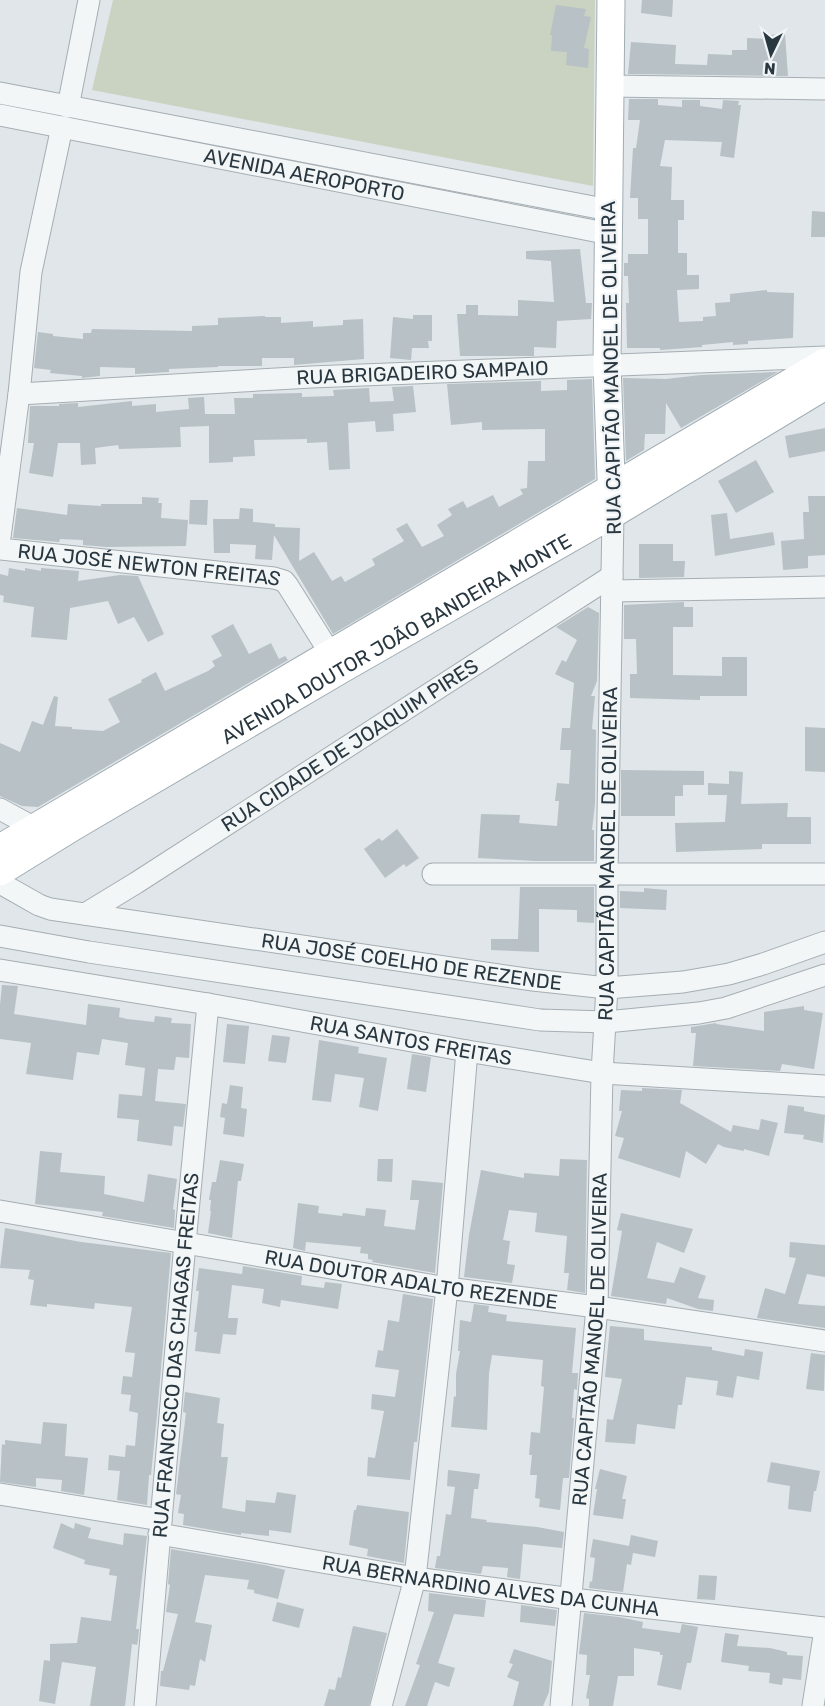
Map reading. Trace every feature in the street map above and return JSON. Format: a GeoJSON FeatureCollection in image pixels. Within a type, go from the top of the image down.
{"type":"FeatureCollection","features":[{"type":"Feature","properties":{"kind":"main road","name":"RUA CAPITÃO MANOEL DE OLIVEIRA"},"geometry":{"type":"LineString","coordinates":[[611,0],[607,364],[612,502]]}},
{"type":"Feature","properties":{"kind":"main road","name":"AVENIDA DOUTOR JOÃO BANDEIRA MONTE"},"geometry":{"type":"LineString","coordinates":[[0,872],[73,826],[321,681],[777,403],[825,362]]}},
{"type":"Feature","properties":{"kind":"main road","name":"AVENIDA DOUTOR JOÃO BANDEIRA MONTE"},"geometry":{"type":"LineString","coordinates":[[777,403],[825,386]]}},
{"type":"Feature","properties":{"kind":"main road","name":"AVENIDA DOUTOR JOÃO BANDEIRA MONTE"},"geometry":{"type":"LineString","coordinates":[[0,848],[330,653],[612,502]]}},
{"type":"Feature","properties":{"kind":"street"},"geometry":{"type":"LineString","coordinates":[[68,106],[89,0]]}},
{"type":"Feature","properties":{"kind":"street"},"geometry":{"type":"LineString","coordinates":[[610,86],[825,89]]}},
{"type":"Feature","properties":{"kind":"street","name":"AVENIDA AEROPORTO"},"geometry":{"type":"LineString","coordinates":[[0,93],[609,222]]}},
{"type":"Feature","properties":{"kind":"street","name":"AVENIDA AEROPORTO"},"geometry":{"type":"LineString","coordinates":[[0,115],[609,222]]}},
{"type":"Feature","properties":{"kind":"street"},"geometry":{"type":"LineString","coordinates":[[0,537],[32,272],[62,127]]}},
{"type":"Feature","properties":{"kind":"street","name":"RUA BRIGADEIRO SAMPAIO"},"geometry":{"type":"LineString","coordinates":[[19,394],[311,377],[825,357]]}},
{"type":"Feature","properties":{"kind":"street","name":"RUA CAPITÃO MANOEL DE OLIVEIRA"},"geometry":{"type":"LineString","coordinates":[[561,1706],[597,1307],[602,1073],[608,988],[606,875],[612,502]]}},
{"type":"Feature","properties":{"kind":"street","name":"RUA JOSÉ NEWTON FREITAS"},"geometry":{"type":"LineString","coordinates":[[0,549],[274,578],[284,581],[330,653]]}},
{"type":"Feature","properties":{"kind":"street"},"geometry":{"type":"LineString","coordinates":[[612,583],[825,587]]}},
{"type":"Feature","properties":{"kind":"street","name":"RUA CIDADE DE JOAQUIM PIRES"},"geometry":{"type":"LineString","coordinates":[[85,914],[612,583]]}},
{"type":"Feature","properties":{"kind":"street"},"geometry":{"type":"LineString","coordinates":[[0,809],[33,827]]}},
{"type":"Feature","properties":{"kind":"street"},"geometry":{"type":"LineString","coordinates":[[433,874],[825,874]]}},
{"type":"Feature","properties":{"kind":"street","name":"RUA JOSÉ COELHO DE REZENDE"},"geometry":{"type":"LineString","coordinates":[[0,883],[50,909],[522,979],[608,988],[671,984],[729,974],[825,942]]}},
{"type":"Feature","properties":{"kind":"street","name":"RUA JOSÉ COELHO DE REZENDE"},"geometry":{"type":"LineString","coordinates":[[0,936],[88,952],[540,1020],[570,1022],[606,1022],[726,1008],[825,975]]}},
{"type":"Feature","properties":{"kind":"street","name":"RUA SANTOS FREITAS"},"geometry":{"type":"LineString","coordinates":[[0,970],[602,1073],[825,1086]]}},
{"type":"Feature","properties":{"kind":"street","name":"RUA FRANCISCO DAS CHAGAS FREITAS"},"geometry":{"type":"LineString","coordinates":[[145,1706],[208,1004]]}},
{"type":"Feature","properties":{"kind":"street"},"geometry":{"type":"LineString","coordinates":[[381,1706],[415,1578],[447,1288],[467,1051]]}},
{"type":"Feature","properties":{"kind":"street","name":"RUA DOUTOR ADALTO REZENDE"},"geometry":{"type":"LineString","coordinates":[[0,1211],[447,1288],[597,1307],[825,1341]]}},
{"type":"Feature","properties":{"kind":"street","name":"RUA BERNARDINO ALVES DA CUNHA"},"geometry":{"type":"LineString","coordinates":[[0,1494],[415,1578],[825,1629]]}},
{"type":"Feature","properties":{"kind":"street"},"geometry":{"type":"LineString","coordinates":[[813,1706],[825,1629]]}},
{"type":"Feature","properties":{"kind":"green space"},"geometry":{"type":"Polygon","coordinates":[[[113,0],[595,0],[593,186],[92,90],[113,0]]]}},
{"type":"Feature","properties":{"kind":"building"},"geometry":{"type":"Polygon","coordinates":[[[642,0],[673,0],[672,17],[641,13],[642,0]]]}},
{"type":"Feature","properties":{"kind":"building"},"geometry":{"type":"Polygon","coordinates":[[[556,5],[586,9],[584,16],[591,17],[584,48],[589,49],[588,68],[566,65],[567,52],[551,51],[552,35],[550,35],[556,5]]]}},
{"type":"Feature","properties":{"kind":"building"},"geometry":{"type":"Polygon","coordinates":[[[785,34],[788,76],[628,74],[631,42],[676,45],[675,64],[707,65],[708,54],[732,55],[732,50],[747,50],[747,38],[768,39],[768,35],[785,34]]]}},
{"type":"Feature","properties":{"kind":"building"},"geometry":{"type":"Polygon","coordinates":[[[629,99],[658,99],[658,105],[682,107],[682,100],[700,100],[700,106],[722,109],[723,100],[739,101],[738,105],[741,105],[734,158],[720,156],[722,142],[665,140],[660,166],[672,167],[671,200],[684,200],[684,220],[678,220],[678,253],[687,253],[687,275],[699,275],[699,289],[677,290],[679,322],[703,321],[703,317],[716,316],[715,303],[730,302],[730,294],[767,290],[767,292],[794,293],[793,338],[748,341],[748,344],[733,345],[733,342],[660,350],[660,348],[627,348],[626,303],[629,303],[628,276],[624,276],[624,263],[628,263],[628,254],[648,254],[648,219],[638,219],[638,198],[630,198],[633,148],[636,148],[640,120],[628,120],[629,99]]]}},
{"type":"Feature","properties":{"kind":"building"},"geometry":{"type":"Polygon","coordinates":[[[812,211],[825,212],[825,237],[811,237],[812,211]]]}},
{"type":"Feature","properties":{"kind":"building"},"geometry":{"type":"Polygon","coordinates":[[[580,249],[586,303],[592,303],[591,319],[557,321],[556,348],[534,347],[534,356],[460,356],[457,314],[466,314],[466,305],[478,305],[478,315],[518,316],[518,300],[554,302],[551,261],[526,259],[526,251],[580,249]]]}},
{"type":"Feature","properties":{"kind":"building"},"geometry":{"type":"Polygon","coordinates":[[[413,315],[432,315],[432,341],[428,341],[429,348],[412,348],[411,360],[390,358],[393,317],[413,319],[413,315]]]}},
{"type":"Feature","properties":{"kind":"building"},"geometry":{"type":"Polygon","coordinates":[[[281,317],[281,323],[313,321],[313,327],[343,325],[343,320],[363,319],[364,359],[294,365],[294,358],[262,358],[262,366],[169,369],[169,372],[135,374],[135,368],[100,367],[100,376],[82,378],[82,376],[50,373],[51,370],[34,368],[38,332],[83,339],[83,333],[91,333],[92,329],[192,331],[192,326],[218,325],[218,318],[281,317]]]}},
{"type":"Feature","properties":{"kind":"building"},"geometry":{"type":"Polygon","coordinates":[[[778,372],[681,428],[666,403],[665,434],[645,434],[644,450],[626,461],[623,378],[666,379],[701,375],[778,372]]]}},
{"type":"Feature","properties":{"kind":"building"},"geometry":{"type":"Polygon","coordinates":[[[592,379],[595,479],[333,634],[274,535],[272,560],[255,559],[256,545],[230,544],[230,553],[214,553],[213,519],[239,519],[240,508],[253,509],[253,522],[275,524],[275,527],[300,528],[299,561],[314,552],[332,581],[341,576],[345,582],[375,565],[372,559],[404,541],[396,529],[407,523],[422,547],[444,536],[437,525],[452,515],[448,509],[463,501],[467,508],[493,495],[499,507],[523,494],[520,489],[527,488],[528,461],[545,461],[545,429],[482,430],[482,422],[451,425],[447,384],[541,381],[541,391],[567,390],[567,380],[592,379]]]}},
{"type":"Feature","properties":{"kind":"building"},"geometry":{"type":"Polygon","coordinates":[[[413,386],[416,412],[393,414],[394,431],[376,432],[375,421],[348,423],[350,469],[329,470],[327,442],[307,443],[307,439],[254,440],[255,456],[233,457],[233,462],[209,463],[209,426],[180,427],[181,447],[119,449],[118,445],[95,448],[96,464],[81,465],[80,443],[58,443],[53,477],[29,473],[34,443],[28,443],[30,406],[59,406],[59,404],[78,403],[78,407],[132,401],[132,406],[156,404],[156,412],[189,409],[188,398],[204,397],[205,414],[235,414],[234,398],[253,398],[253,394],[302,393],[302,397],[334,396],[333,390],[369,388],[370,402],[394,401],[392,387],[413,386]]]}},
{"type":"Feature","properties":{"kind":"building"},"geometry":{"type":"Polygon","coordinates":[[[825,428],[825,451],[789,458],[785,436],[825,428]]]}},
{"type":"Feature","properties":{"kind":"building"},"geometry":{"type":"Polygon","coordinates":[[[756,460],[774,492],[736,513],[718,481],[756,460]]]}},
{"type":"Feature","properties":{"kind":"building"},"geometry":{"type":"Polygon","coordinates":[[[808,496],[825,496],[825,555],[808,556],[808,568],[783,570],[781,541],[804,539],[803,512],[809,512],[808,496]]]}},
{"type":"Feature","properties":{"kind":"building"},"geometry":{"type":"Polygon","coordinates":[[[142,497],[159,498],[158,503],[162,503],[161,518],[188,520],[186,546],[106,547],[83,545],[83,540],[60,539],[59,542],[13,538],[17,508],[67,515],[68,504],[101,506],[101,504],[142,504],[142,497]]]}},
{"type":"Feature","properties":{"kind":"building"},"geometry":{"type":"Polygon","coordinates":[[[190,500],[208,500],[207,525],[189,524],[190,500]]]}},
{"type":"Feature","properties":{"kind":"building"},"geometry":{"type":"Polygon","coordinates":[[[727,513],[730,539],[773,532],[775,545],[715,556],[711,515],[727,513]]]}},
{"type":"Feature","properties":{"kind":"building"},"geometry":{"type":"Polygon","coordinates":[[[639,544],[673,544],[673,561],[685,561],[684,577],[639,578],[639,544]]]}},
{"type":"Feature","properties":{"kind":"building"},"geometry":{"type":"Polygon","coordinates":[[[9,568],[25,571],[25,568],[41,571],[41,568],[79,571],[78,581],[120,575],[138,576],[164,634],[148,642],[134,617],[118,624],[108,601],[70,608],[67,640],[31,637],[34,607],[3,602],[4,596],[0,595],[0,574],[8,576],[9,568]]]}},
{"type":"Feature","properties":{"kind":"building"},"geometry":{"type":"Polygon","coordinates":[[[684,602],[684,607],[693,607],[693,627],[673,627],[673,675],[722,676],[722,657],[747,657],[747,696],[700,696],[700,700],[630,698],[630,674],[637,674],[636,639],[624,639],[624,605],[684,602]]]}},
{"type":"Feature","properties":{"kind":"building"},"geometry":{"type":"Polygon","coordinates":[[[588,607],[599,613],[597,681],[591,696],[595,696],[592,729],[596,730],[595,804],[592,830],[594,830],[594,861],[478,858],[481,814],[520,815],[519,823],[557,826],[559,801],[555,801],[557,783],[569,784],[571,750],[560,750],[562,728],[570,728],[574,683],[555,674],[562,660],[566,662],[577,640],[556,627],[588,607]]]}},
{"type":"Feature","properties":{"kind":"building"},"geometry":{"type":"Polygon","coordinates":[[[233,624],[249,654],[271,643],[279,659],[285,656],[288,660],[38,807],[22,806],[0,796],[0,743],[20,752],[32,721],[43,725],[54,696],[58,697],[55,726],[103,731],[120,722],[108,699],[142,682],[141,680],[156,672],[165,691],[208,671],[215,666],[212,661],[222,656],[211,636],[233,624]]]}},
{"type":"Feature","properties":{"kind":"building"},"geometry":{"type":"Polygon","coordinates":[[[805,727],[825,728],[825,772],[805,771],[805,727]]]}},
{"type":"Feature","properties":{"kind":"building"},"geometry":{"type":"Polygon","coordinates":[[[621,770],[704,771],[704,785],[683,785],[683,796],[675,796],[675,816],[621,816],[621,770]]]}},
{"type":"Feature","properties":{"kind":"building"},"geometry":{"type":"Polygon","coordinates":[[[729,771],[743,772],[741,804],[788,803],[787,817],[811,817],[811,844],[762,844],[762,849],[676,852],[675,823],[725,822],[727,795],[708,795],[708,783],[729,784],[729,771]]]}},
{"type":"Feature","properties":{"kind":"building"},"geometry":{"type":"Polygon","coordinates":[[[397,829],[419,858],[406,867],[404,864],[385,878],[364,849],[379,838],[382,841],[397,829]]]}},
{"type":"Feature","properties":{"kind":"building"},"geometry":{"type":"Polygon","coordinates":[[[520,887],[594,887],[594,923],[577,922],[577,910],[539,909],[539,952],[491,950],[491,939],[518,939],[520,887]]]}},
{"type":"Feature","properties":{"kind":"building"},"geometry":{"type":"Polygon","coordinates":[[[644,888],[667,890],[666,910],[620,908],[620,891],[644,892],[644,888]]]}},
{"type":"Feature","properties":{"kind":"building"},"geometry":{"type":"Polygon","coordinates":[[[2,985],[18,986],[14,1014],[86,1025],[88,1004],[120,1008],[119,1017],[127,1019],[154,1022],[155,1016],[172,1018],[171,1023],[191,1024],[189,1058],[176,1057],[174,1070],[158,1069],[155,1101],[186,1104],[183,1127],[174,1126],[172,1146],[137,1141],[139,1120],[117,1118],[119,1094],[142,1096],[145,1068],[125,1065],[128,1043],[102,1039],[99,1055],[77,1052],[73,1080],[26,1074],[31,1043],[0,1039],[2,985]]]}},
{"type":"Feature","properties":{"kind":"building"},"geometry":{"type":"Polygon","coordinates":[[[804,1006],[804,1010],[823,1013],[814,1069],[782,1064],[780,1071],[693,1066],[696,1033],[691,1033],[691,1027],[716,1023],[764,1031],[764,1012],[804,1006]]]}},
{"type":"Feature","properties":{"kind":"building"},"geometry":{"type":"Polygon","coordinates":[[[227,1024],[249,1026],[245,1064],[223,1062],[227,1024]]]}},
{"type":"Feature","properties":{"kind":"building"},"geometry":{"type":"Polygon","coordinates":[[[272,1035],[290,1037],[286,1063],[268,1061],[272,1035]]]}},
{"type":"Feature","properties":{"kind":"building"},"geometry":{"type":"Polygon","coordinates":[[[319,1040],[359,1047],[358,1053],[387,1058],[378,1111],[359,1107],[364,1078],[335,1074],[331,1102],[312,1100],[319,1040]]]}},
{"type":"Feature","properties":{"kind":"building"},"geometry":{"type":"Polygon","coordinates":[[[412,1054],[431,1057],[426,1092],[407,1089],[412,1054]]]}},
{"type":"Feature","properties":{"kind":"building"},"geometry":{"type":"Polygon","coordinates":[[[230,1085],[243,1087],[241,1108],[247,1109],[244,1137],[223,1134],[225,1118],[220,1117],[222,1103],[227,1104],[230,1085]]]}},
{"type":"Feature","properties":{"kind":"building"},"geometry":{"type":"Polygon","coordinates":[[[642,1088],[682,1090],[680,1103],[731,1132],[733,1125],[759,1130],[761,1119],[778,1123],[769,1156],[718,1144],[706,1164],[686,1151],[680,1178],[618,1158],[624,1138],[615,1136],[622,1111],[619,1111],[621,1090],[642,1091],[642,1088]]]}},
{"type":"Feature","properties":{"kind":"building"},"geometry":{"type":"Polygon","coordinates":[[[788,1105],[804,1107],[804,1111],[825,1115],[823,1143],[803,1139],[804,1135],[784,1133],[788,1105]]]}},
{"type":"Feature","properties":{"kind":"building"},"geometry":{"type":"Polygon","coordinates":[[[40,1151],[62,1153],[60,1172],[105,1176],[104,1194],[144,1202],[148,1174],[177,1179],[173,1209],[175,1210],[174,1228],[102,1216],[103,1212],[35,1204],[40,1151]]]}},
{"type":"Feature","properties":{"kind":"building"},"geometry":{"type":"Polygon","coordinates":[[[378,1159],[393,1159],[392,1182],[377,1181],[378,1159]]]}},
{"type":"Feature","properties":{"kind":"building"},"geometry":{"type":"Polygon","coordinates":[[[560,1159],[587,1160],[585,1293],[567,1290],[569,1273],[564,1273],[567,1236],[535,1232],[537,1213],[509,1210],[503,1240],[510,1241],[507,1264],[515,1265],[512,1283],[464,1277],[481,1170],[524,1178],[524,1173],[559,1176],[560,1159]]]}},
{"type":"Feature","properties":{"kind":"building"},"geometry":{"type":"Polygon","coordinates":[[[220,1160],[244,1164],[241,1181],[238,1181],[232,1238],[208,1233],[211,1211],[211,1200],[209,1200],[212,1182],[216,1182],[220,1160]]]}},
{"type":"Feature","properties":{"kind":"building"},"geometry":{"type":"Polygon","coordinates":[[[412,1180],[443,1183],[435,1273],[372,1262],[373,1260],[368,1259],[368,1254],[360,1253],[361,1247],[306,1242],[305,1251],[293,1248],[298,1203],[319,1206],[318,1213],[342,1216],[343,1213],[365,1216],[366,1208],[386,1210],[384,1226],[415,1230],[419,1200],[410,1200],[412,1180]]]}},
{"type":"Feature","properties":{"kind":"building"},"geometry":{"type":"Polygon","coordinates":[[[621,1213],[693,1229],[684,1253],[657,1242],[647,1278],[674,1283],[680,1267],[706,1276],[698,1298],[714,1300],[713,1311],[698,1309],[667,1298],[666,1304],[611,1296],[622,1231],[617,1230],[621,1213]]]}},
{"type":"Feature","properties":{"kind":"building"},"geometry":{"type":"Polygon","coordinates":[[[5,1228],[81,1242],[171,1253],[147,1505],[117,1500],[120,1471],[108,1470],[109,1455],[125,1457],[126,1445],[135,1446],[138,1413],[129,1411],[131,1395],[121,1394],[123,1376],[132,1377],[135,1353],[125,1352],[132,1307],[95,1303],[94,1309],[47,1304],[47,1307],[30,1305],[34,1280],[28,1279],[30,1270],[0,1268],[5,1228]]]}},
{"type":"Feature","properties":{"kind":"building"},"geometry":{"type":"Polygon","coordinates":[[[790,1242],[825,1245],[825,1277],[807,1274],[798,1304],[825,1306],[825,1328],[757,1318],[765,1288],[785,1294],[796,1258],[789,1257],[790,1242]]]}},
{"type":"Feature","properties":{"kind":"building"},"geometry":{"type":"Polygon","coordinates":[[[243,1266],[302,1276],[301,1285],[324,1288],[325,1282],[342,1284],[338,1309],[281,1300],[280,1307],[262,1303],[264,1289],[232,1285],[228,1318],[238,1318],[236,1335],[223,1334],[220,1354],[195,1351],[197,1332],[194,1332],[199,1268],[242,1274],[243,1266]]]}},
{"type":"Feature","properties":{"kind":"building"},"geometry":{"type":"Polygon","coordinates":[[[403,1294],[433,1299],[417,1442],[414,1442],[410,1480],[367,1476],[368,1457],[375,1458],[384,1411],[371,1409],[372,1394],[395,1397],[399,1370],[375,1367],[378,1350],[383,1351],[388,1320],[399,1322],[403,1294]]]}},
{"type":"Feature","properties":{"kind":"building"},"geometry":{"type":"Polygon","coordinates":[[[474,1304],[489,1306],[488,1312],[507,1315],[506,1321],[576,1328],[572,1373],[578,1373],[577,1390],[574,1389],[569,1478],[563,1478],[560,1510],[539,1507],[540,1499],[535,1498],[537,1475],[530,1475],[531,1432],[540,1433],[544,1387],[541,1386],[543,1360],[492,1355],[487,1430],[451,1427],[460,1351],[458,1351],[460,1320],[471,1322],[474,1304]]]}},
{"type":"Feature","properties":{"kind":"building"},"geometry":{"type":"Polygon","coordinates":[[[610,1326],[644,1329],[644,1340],[712,1347],[712,1350],[744,1356],[745,1349],[763,1352],[759,1380],[737,1376],[733,1398],[716,1395],[718,1381],[686,1377],[682,1405],[678,1405],[675,1429],[637,1424],[635,1444],[605,1442],[607,1419],[613,1420],[622,1379],[605,1377],[610,1326]]]}},
{"type":"Feature","properties":{"kind":"building"},"geometry":{"type":"Polygon","coordinates":[[[811,1353],[825,1355],[824,1391],[806,1389],[811,1353]]]}},
{"type":"Feature","properties":{"kind":"building"},"geometry":{"type":"Polygon","coordinates":[[[185,1392],[220,1398],[217,1423],[224,1424],[221,1457],[228,1457],[222,1508],[245,1512],[246,1500],[275,1503],[277,1492],[296,1495],[291,1533],[269,1530],[269,1536],[241,1533],[241,1535],[183,1525],[184,1514],[178,1513],[181,1495],[176,1494],[186,1413],[183,1412],[185,1392]]]}},
{"type":"Feature","properties":{"kind":"building"},"geometry":{"type":"Polygon","coordinates":[[[43,1422],[67,1424],[65,1456],[88,1458],[84,1495],[61,1491],[62,1480],[36,1478],[36,1487],[0,1482],[2,1444],[5,1445],[5,1440],[41,1444],[43,1422]]]}},
{"type":"Feature","properties":{"kind":"building"},"geometry":{"type":"Polygon","coordinates":[[[771,1462],[820,1471],[811,1512],[788,1509],[790,1486],[767,1482],[771,1462]]]}},
{"type":"Feature","properties":{"kind":"building"},"geometry":{"type":"Polygon","coordinates":[[[600,1469],[627,1476],[622,1499],[626,1499],[623,1519],[593,1515],[597,1489],[595,1489],[600,1469]]]}},
{"type":"Feature","properties":{"kind":"building"},"geometry":{"type":"Polygon","coordinates":[[[448,1470],[480,1474],[478,1489],[474,1489],[471,1518],[564,1532],[562,1548],[523,1544],[520,1579],[507,1577],[508,1568],[483,1566],[481,1574],[435,1568],[437,1556],[440,1556],[446,1514],[451,1515],[455,1487],[447,1486],[448,1470]]]}},
{"type":"Feature","properties":{"kind":"building"},"geometry":{"type":"Polygon","coordinates":[[[357,1505],[409,1512],[404,1563],[367,1556],[368,1549],[349,1545],[354,1510],[357,1505]]]}},
{"type":"Feature","properties":{"kind":"building"},"geometry":{"type":"Polygon","coordinates":[[[61,1523],[74,1529],[75,1523],[91,1528],[88,1538],[123,1545],[124,1533],[147,1536],[136,1629],[139,1629],[138,1640],[137,1645],[132,1644],[125,1706],[90,1706],[96,1667],[62,1662],[55,1704],[39,1701],[44,1660],[50,1661],[50,1644],[77,1643],[81,1617],[111,1621],[117,1576],[109,1575],[110,1569],[84,1564],[85,1560],[53,1548],[61,1523]]]}},
{"type":"Feature","properties":{"kind":"building"},"geometry":{"type":"Polygon","coordinates":[[[631,1535],[658,1541],[655,1557],[633,1553],[631,1565],[627,1564],[623,1592],[589,1588],[595,1558],[590,1557],[593,1539],[629,1546],[631,1535]]]}},
{"type":"Feature","properties":{"kind":"building"},"geometry":{"type":"Polygon","coordinates":[[[171,1549],[285,1570],[278,1599],[247,1589],[249,1580],[205,1575],[195,1622],[212,1625],[205,1662],[200,1659],[195,1686],[190,1685],[189,1690],[160,1686],[161,1671],[163,1671],[178,1614],[166,1612],[170,1585],[168,1584],[171,1549]]]}},
{"type":"Feature","properties":{"kind":"building"},"geometry":{"type":"Polygon","coordinates":[[[699,1575],[717,1576],[715,1600],[697,1599],[699,1575]]]}},
{"type":"Feature","properties":{"kind":"building"},"geometry":{"type":"Polygon","coordinates":[[[429,1593],[486,1600],[484,1617],[454,1614],[438,1663],[455,1668],[449,1687],[435,1682],[427,1706],[405,1706],[420,1665],[416,1664],[434,1612],[428,1611],[429,1593]]]}},
{"type":"Feature","properties":{"kind":"building"},"geometry":{"type":"Polygon","coordinates":[[[277,1602],[304,1609],[299,1628],[272,1621],[277,1602]]]}},
{"type":"Feature","properties":{"kind":"building"},"geometry":{"type":"Polygon","coordinates":[[[521,1605],[557,1610],[555,1626],[520,1622],[521,1605]]]}},
{"type":"Feature","properties":{"kind":"building"},"geometry":{"type":"Polygon","coordinates":[[[584,1613],[643,1622],[642,1628],[680,1633],[682,1624],[698,1627],[691,1663],[687,1663],[681,1690],[657,1685],[663,1655],[660,1655],[660,1652],[634,1648],[634,1676],[618,1676],[613,1706],[589,1706],[589,1699],[586,1698],[590,1675],[586,1675],[587,1655],[579,1654],[584,1613]]]}},
{"type":"Feature","properties":{"kind":"building"},"geometry":{"type":"Polygon","coordinates":[[[353,1626],[387,1633],[369,1706],[324,1706],[329,1689],[335,1690],[338,1677],[341,1678],[353,1626]]]}},
{"type":"Feature","properties":{"kind":"building"},"geometry":{"type":"Polygon","coordinates":[[[725,1633],[739,1635],[737,1646],[770,1648],[787,1652],[787,1655],[803,1656],[801,1680],[783,1678],[782,1685],[769,1683],[770,1673],[748,1671],[749,1666],[721,1662],[725,1633]]]}},
{"type":"Feature","properties":{"kind":"building"},"geometry":{"type":"Polygon","coordinates":[[[514,1649],[552,1661],[549,1692],[543,1706],[513,1706],[519,1682],[507,1677],[513,1664],[509,1663],[514,1649]]]}}]}
